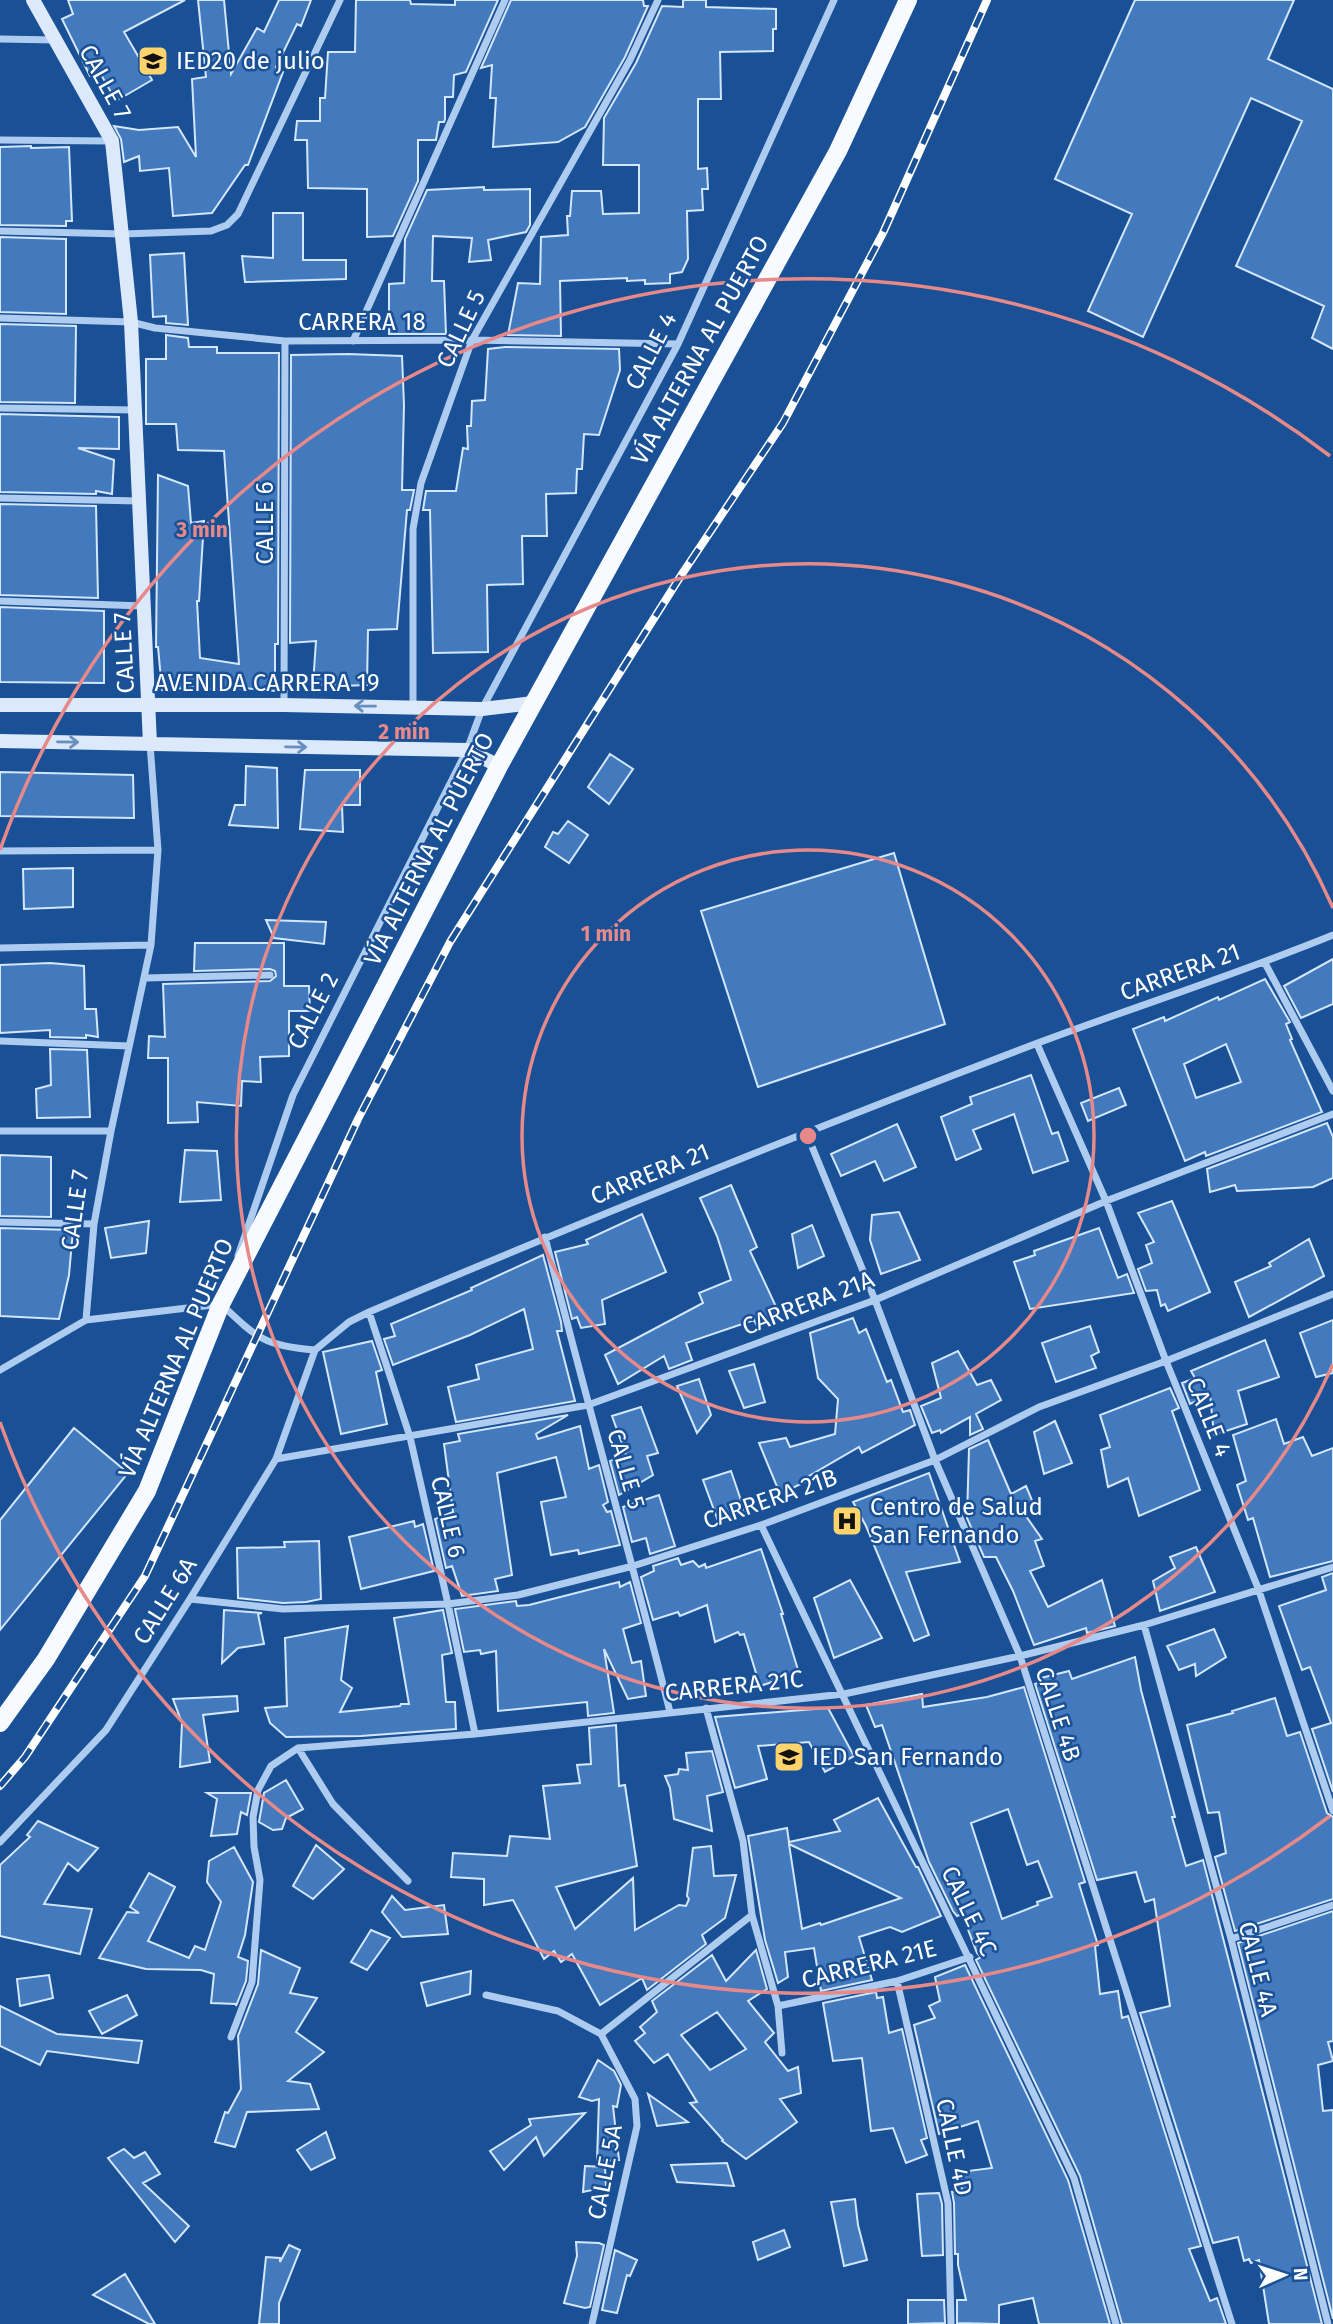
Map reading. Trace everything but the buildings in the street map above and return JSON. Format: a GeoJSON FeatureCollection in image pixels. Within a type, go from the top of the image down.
{"type":"FeatureCollection","features":[{"type":"Feature","properties":{"kind":"main road","name":"CALLE 7"},"geometry":{"type":"LineString","coordinates":[[33,0],[112,141],[131,322],[150,744]]}},
{"type":"Feature","properties":{"kind":"main road","name":"VÍA ALTERNA AL PUERTO"},"geometry":{"type":"LineString","coordinates":[[0,1723],[46,1659],[147,1491],[221,1304],[533,702],[838,151],[908,0]]}},
{"type":"Feature","properties":{"kind":"main road","name":"AVENIDA CARRERA 19"},"geometry":{"type":"LineString","coordinates":[[0,705],[413,706],[482,709],[533,702]]}},
{"type":"Feature","properties":{"kind":"main road"},"geometry":{"type":"LineString","coordinates":[[0,741],[467,751],[499,766]]}},
{"type":"Feature","properties":{"kind":"street"},"geometry":{"type":"LineString","coordinates":[[0,231],[123,234],[211,231],[227,225],[238,214],[340,0]]}},
{"type":"Feature","properties":{"kind":"street"},"geometry":{"type":"LineString","coordinates":[[353,341],[505,0]]}},
{"type":"Feature","properties":{"kind":"street","name":"CALLE 5"},"geometry":{"type":"LineString","coordinates":[[413,706],[413,529],[421,483],[472,340],[630,60],[658,0]]}},
{"type":"Feature","properties":{"kind":"street","name":"CALLE 4"},"geometry":{"type":"LineString","coordinates":[[482,709],[678,344],[834,0]]}},
{"type":"Feature","properties":{"kind":"street"},"geometry":{"type":"LineString","coordinates":[[0,39],[56,40]]}},
{"type":"Feature","properties":{"kind":"street"},"geometry":{"type":"LineString","coordinates":[[0,140],[112,141]]}},
{"type":"Feature","properties":{"kind":"street","name":"CARRERA 18"},"geometry":{"type":"LineString","coordinates":[[0,318],[131,322],[155,328],[285,341],[472,340],[678,344]]}},
{"type":"Feature","properties":{"kind":"street","name":"CALLE 6"},"geometry":{"type":"LineString","coordinates":[[284,705],[285,341]]}},
{"type":"Feature","properties":{"kind":"street"},"geometry":{"type":"LineString","coordinates":[[0,408],[135,410]]}},
{"type":"Feature","properties":{"kind":"street"},"geometry":{"type":"LineString","coordinates":[[0,498],[139,501]]}},
{"type":"Feature","properties":{"kind":"street"},"geometry":{"type":"LineString","coordinates":[[0,601],[144,606]]}},
{"type":"Feature","properties":{"kind":"street","name":"CALLE 2"},"geometry":{"type":"LineString","coordinates":[[221,1304],[293,1095],[467,751],[482,709]]}},
{"type":"Feature","properties":{"kind":"street","name":"CALLE 7"},"geometry":{"type":"LineString","coordinates":[[86,1320],[94,1224],[151,945],[158,850],[150,744]]}},
{"type":"Feature","properties":{"kind":"street"},"geometry":{"type":"LineString","coordinates":[[0,851],[158,850]]}},
{"type":"Feature","properties":{"kind":"street","name":"CARRERA 21"},"geometry":{"type":"LineString","coordinates":[[315,1350],[349,1322],[369,1312],[545,1237],[806,1132],[1333,935]]}},
{"type":"Feature","properties":{"kind":"street"},"geometry":{"type":"LineString","coordinates":[[0,948],[151,945]]}},
{"type":"Feature","properties":{"kind":"street"},"geometry":{"type":"LineString","coordinates":[[1265,962],[1333,1091]]}},
{"type":"Feature","properties":{"kind":"street"},"geometry":{"type":"LineString","coordinates":[[145,978],[270,975]]}},
{"type":"Feature","properties":{"kind":"street"},"geometry":{"type":"LineString","coordinates":[[0,1041],[129,1045]]}},
{"type":"Feature","properties":{"kind":"street","name":"CALLE 4"},"geometry":{"type":"LineString","coordinates":[[1037,1044],[1106,1201],[1166,1361],[1258,1588],[1333,1811]]}},
{"type":"Feature","properties":{"kind":"street","name":"CARRERA 21A"},"geometry":{"type":"LineString","coordinates":[[276,1459],[588,1405],[875,1300],[1106,1201],[1333,1114]]}},
{"type":"Feature","properties":{"kind":"street"},"geometry":{"type":"LineString","coordinates":[[0,1131],[111,1131]]}},
{"type":"Feature","properties":{"kind":"street","name":"CALLE 4B"},"geometry":{"type":"LineString","coordinates":[[806,1132],[875,1300],[935,1460],[1020,1656],[1232,2324]]}},
{"type":"Feature","properties":{"kind":"street"},"geometry":{"type":"LineString","coordinates":[[0,1222],[94,1224]]}},
{"type":"Feature","properties":{"kind":"street","name":"CALLE 5"},"geometry":{"type":"LineString","coordinates":[[545,1237],[670,1712]]}},
{"type":"Feature","properties":{"kind":"street","name":"CARRERA 21B"},"geometry":{"type":"LineString","coordinates":[[190,1599],[283,1609],[448,1604],[518,1595],[633,1566],[761,1525],[935,1460],[1039,1407],[1166,1361],[1333,1294]]}},
{"type":"Feature","properties":{"kind":"street"},"geometry":{"type":"LineString","coordinates":[[0,1370],[86,1320],[221,1304],[256,1336],[275,1345],[315,1350]]}},
{"type":"Feature","properties":{"kind":"street","name":"CALLE 6"},"geometry":{"type":"LineString","coordinates":[[369,1312],[410,1437],[475,1734]]}},
{"type":"Feature","properties":{"kind":"street","name":"CALLE 6A"},"geometry":{"type":"LineString","coordinates":[[0,1842],[106,1730],[190,1599],[276,1459],[315,1350]]}},
{"type":"Feature","properties":{"kind":"street","name":"CALLE 4C"},"geometry":{"type":"LineString","coordinates":[[761,1525],[1074,2178],[1116,2324]]}},
{"type":"Feature","properties":{"kind":"street","name":"CARRERA 21C"},"geometry":{"type":"LineString","coordinates":[[298,1748],[475,1734],[844,1694],[1020,1656],[1144,1625],[1333,1567]]}},
{"type":"Feature","properties":{"kind":"street","name":"CALLE 4A"},"geometry":{"type":"LineString","coordinates":[[1144,1625],[1231,1939],[1328,2324]]}},
{"type":"Feature","properties":{"kind":"street"},"geometry":{"type":"LineString","coordinates":[[706,1708],[743,1842],[751,1915],[778,2006],[782,2053]]}},
{"type":"Feature","properties":{"kind":"street"},"geometry":{"type":"LineString","coordinates":[[231,2037],[252,1982],[260,1880],[254,1847],[254,1827],[258,1790],[271,1766],[298,1748],[333,1804],[408,1881]]}},
{"type":"Feature","properties":{"kind":"street"},"geometry":{"type":"LineString","coordinates":[[1231,1939],[1333,1905]]}},
{"type":"Feature","properties":{"kind":"street"},"geometry":{"type":"LineString","coordinates":[[486,1995],[558,2011],[601,2034],[751,1915]]}},
{"type":"Feature","properties":{"kind":"street","name":"CARRERA 21E"},"geometry":{"type":"LineString","coordinates":[[778,2006],[897,1981],[970,1957]]}},
{"type":"Feature","properties":{"kind":"street","name":"CALLE 4D"},"geometry":{"type":"LineString","coordinates":[[897,1981],[948,2203],[951,2324]]}},
{"type":"Feature","properties":{"kind":"street","name":"CALLE 5A"},"geometry":{"type":"LineString","coordinates":[[592,2324],[637,2126],[635,2099],[601,2034]]}},
{"type":"Feature","properties":{"kind":"railway"},"geometry":{"type":"LineString","coordinates":[[0,1786],[25,1757],[145,1576],[358,1119],[450,942],[682,574],[783,423],[883,233],[987,0]]}},
{"type":"Feature","properties":{"kind":"place","name":"IED20 de julio"},"geometry":{"type":"Point","coordinates":[153,61]}},
{"type":"Feature","properties":{"kind":"place","name":"Centro de Salud San Fernando"},"geometry":{"type":"Point","coordinates":[847,1521]}},
{"type":"Feature","properties":{"kind":"place","name":"IED San Fernando"},"geometry":{"type":"Point","coordinates":[789,1757]}}]}
